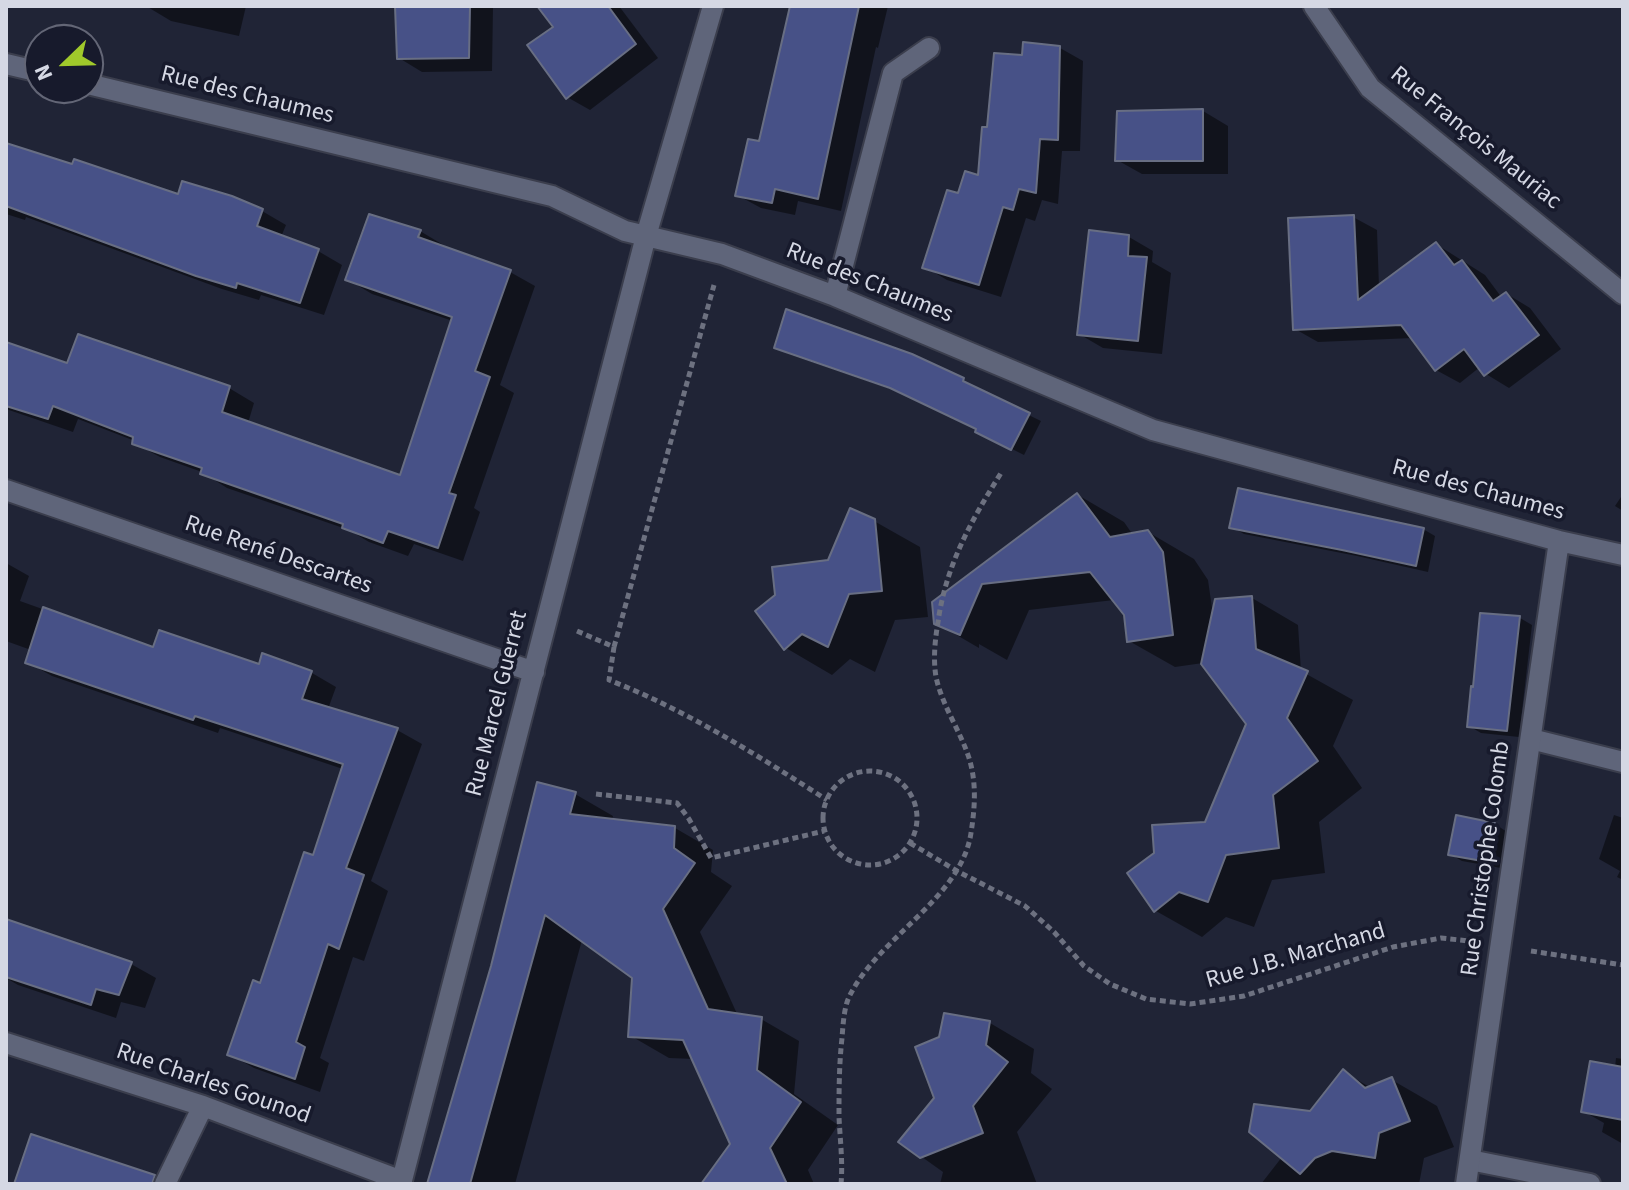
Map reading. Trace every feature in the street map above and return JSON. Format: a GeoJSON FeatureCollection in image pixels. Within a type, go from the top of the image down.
{"type":"FeatureCollection","features":[{"type":"Feature","properties":{"kind":"street"},"geometry":{"type":"LineString","coordinates":[[646,236],[713,6]]}},
{"type":"Feature","properties":{"kind":"street","name":"Rue François Mauriac"},"geometry":{"type":"LineString","coordinates":[[1314,6],[1370,88],[1623,294]]}},
{"type":"Feature","properties":{"kind":"street"},"geometry":{"type":"LineString","coordinates":[[835,296],[893,73],[929,48]]}},
{"type":"Feature","properties":{"kind":"street","name":"Rue des Chaumes"},"geometry":{"type":"LineString","coordinates":[[104,88],[552,196],[625,231],[722,254],[835,296],[1153,430],[1559,541],[1623,555]]}},
{"type":"Feature","properties":{"kind":"street","name":"Rue Marcel Guerret"},"geometry":{"type":"LineString","coordinates":[[402,1183],[646,236]]}},
{"type":"Feature","properties":{"kind":"street","name":"Rue René Descartes"},"geometry":{"type":"LineString","coordinates":[[6,490],[534,672]]}},
{"type":"Feature","properties":{"kind":"street","name":"Rue Christophe Colomb"},"geometry":{"type":"LineString","coordinates":[[1466,1184],[1559,541]]}},
{"type":"Feature","properties":{"kind":"street"},"geometry":{"type":"LineString","coordinates":[[1531,739],[1623,762]]}},
{"type":"Feature","properties":{"kind":"street","name":"Rue Charles Gounod"},"geometry":{"type":"LineString","coordinates":[[6,1043],[203,1106],[402,1183]]}},
{"type":"Feature","properties":{"kind":"street"},"geometry":{"type":"LineString","coordinates":[[165,1184],[203,1106]]}},
{"type":"Feature","properties":{"kind":"street"},"geometry":{"type":"LineString","coordinates":[[1470,1160],[1590,1184]]}},
{"type":"Feature","properties":{"kind":"path"},"geometry":{"type":"LineString","coordinates":[[722,254],[614,647],[609,680],[646,694],[687,716],[827,800]]}},
{"type":"Feature","properties":{"kind":"path"},"geometry":{"type":"LineString","coordinates":[[841,1184],[840,1062],[848,999],[866,970],[937,897],[957,871],[970,838],[975,792],[968,756],[936,677],[934,645],[941,601],[954,558],[976,512],[1001,473]]}},
{"type":"Feature","properties":{"kind":"path"},"geometry":{"type":"LineString","coordinates":[[547,618],[614,647]]}},
{"type":"Feature","properties":{"kind":"path"},"geometry":{"type":"LineString","coordinates":[[863,771],[886,774],[906,787],[912,797],[916,808],[915,832],[903,852],[893,859],[882,864],[858,864],[838,852],[829,842],[824,810],[827,800],[841,781],[852,775],[863,771]]}},
{"type":"Feature","properties":{"kind":"path"},"geometry":{"type":"LineString","coordinates":[[596,794],[677,803],[711,858],[825,831]]}},
{"type":"Feature","properties":{"kind":"path","name":"Rue J.B. Marchand"},"geometry":{"type":"LineString","coordinates":[[910,843],[1025,906],[1054,932],[1084,966],[1110,984],[1146,999],[1190,1004],[1244,996],[1393,947],[1441,938],[1623,965]]}},
{"type":"Feature","properties":{"kind":"building"},"geometry":{"type":"Polygon","coordinates":[[[395,6],[470,6],[469,58],[397,59],[395,6]]]}},
{"type":"Feature","properties":{"kind":"building"},"geometry":{"type":"Polygon","coordinates":[[[537,6],[608,6],[636,44],[566,99],[527,45],[553,27],[537,6]]]}},
{"type":"Feature","properties":{"kind":"building"},"geometry":{"type":"Polygon","coordinates":[[[790,6],[859,6],[818,199],[775,189],[772,203],[735,196],[748,139],[759,141],[790,6]]]}},
{"type":"Feature","properties":{"kind":"building"},"geometry":{"type":"Polygon","coordinates":[[[1023,42],[1060,46],[1058,140],[1040,139],[1036,193],[1019,189],[1013,210],[1003,207],[979,285],[922,268],[947,190],[958,193],[965,171],[978,175],[982,127],[987,127],[994,53],[1022,55],[1023,42]]]}},
{"type":"Feature","properties":{"kind":"building"},"geometry":{"type":"Polygon","coordinates":[[[1203,109],[1203,161],[1115,161],[1117,111],[1203,109]]]}},
{"type":"Feature","properties":{"kind":"building"},"geometry":{"type":"Polygon","coordinates":[[[6,143],[72,164],[74,159],[178,194],[182,181],[263,209],[257,226],[319,249],[300,303],[237,283],[236,288],[196,276],[6,206],[6,143]]]}},
{"type":"Feature","properties":{"kind":"building"},"geometry":{"type":"Polygon","coordinates":[[[369,214],[421,230],[418,237],[511,270],[475,371],[490,377],[449,493],[456,495],[438,548],[388,531],[383,543],[342,528],[343,524],[200,474],[202,468],[132,444],[133,437],[53,406],[48,419],[6,406],[6,342],[67,363],[78,334],[230,386],[222,412],[400,475],[452,317],[345,280],[369,214]]]}},
{"type":"Feature","properties":{"kind":"building"},"geometry":{"type":"Polygon","coordinates":[[[1354,215],[1358,300],[1436,242],[1454,265],[1462,260],[1493,301],[1506,292],[1539,335],[1484,376],[1464,349],[1435,371],[1401,325],[1293,330],[1288,218],[1354,215]]]}},
{"type":"Feature","properties":{"kind":"building"},"geometry":{"type":"Polygon","coordinates":[[[1089,230],[1129,235],[1128,256],[1147,257],[1138,341],[1077,335],[1089,230]]]}},
{"type":"Feature","properties":{"kind":"building"},"geometry":{"type":"Polygon","coordinates":[[[786,309],[912,354],[1030,413],[1011,450],[975,432],[976,429],[890,388],[774,348],[786,309]]]}},
{"type":"Feature","properties":{"kind":"building"},"geometry":{"type":"Polygon","coordinates":[[[1238,488],[1424,528],[1416,566],[1229,528],[1238,488]]]}},
{"type":"Feature","properties":{"kind":"building"},"geometry":{"type":"Polygon","coordinates":[[[1077,493],[1110,537],[1148,530],[1163,552],[1173,635],[1127,642],[1124,615],[1090,572],[982,584],[960,635],[934,624],[932,602],[1077,493]]]}},
{"type":"Feature","properties":{"kind":"building"},"geometry":{"type":"Polygon","coordinates":[[[850,508],[875,519],[882,591],[849,594],[828,647],[802,634],[784,650],[755,611],[775,595],[772,567],[828,560],[850,508]]]}},
{"type":"Feature","properties":{"kind":"building"},"geometry":{"type":"Polygon","coordinates":[[[1252,596],[1256,649],[1308,671],[1287,718],[1318,761],[1273,795],[1279,848],[1226,855],[1208,902],[1179,892],[1154,912],[1127,873],[1154,853],[1152,825],[1205,822],[1246,724],[1201,664],[1215,599],[1252,596]]]}},
{"type":"Feature","properties":{"kind":"building"},"geometry":{"type":"Polygon","coordinates":[[[43,607],[153,647],[159,630],[259,664],[262,653],[312,671],[302,699],[398,728],[346,868],[364,875],[339,949],[328,944],[296,1042],[305,1047],[295,1079],[227,1055],[253,980],[260,983],[304,852],[313,855],[343,764],[195,716],[193,720],[25,663],[43,607]]]}},
{"type":"Feature","properties":{"kind":"building"},"geometry":{"type":"Polygon","coordinates":[[[1480,613],[1520,616],[1507,731],[1467,727],[1480,613]]]}},
{"type":"Feature","properties":{"kind":"building"},"geometry":{"type":"Polygon","coordinates":[[[537,782],[576,792],[570,814],[675,826],[674,848],[695,863],[663,909],[708,1009],[762,1017],[757,1070],[801,1102],[770,1148],[787,1184],[701,1184],[730,1144],[683,1040],[628,1037],[632,978],[545,915],[470,1184],[427,1184],[491,966],[537,782]]]}},
{"type":"Feature","properties":{"kind":"building"},"geometry":{"type":"Polygon","coordinates":[[[1456,815],[1495,823],[1488,862],[1448,855],[1456,815]]]}},
{"type":"Feature","properties":{"kind":"building"},"geometry":{"type":"Polygon","coordinates":[[[6,919],[132,962],[119,995],[96,989],[91,1005],[6,977],[6,919]]]}},
{"type":"Feature","properties":{"kind":"building"},"geometry":{"type":"Polygon","coordinates":[[[944,1013],[990,1021],[986,1045],[1008,1062],[973,1106],[983,1133],[920,1158],[898,1142],[934,1098],[915,1047],[939,1037],[944,1013]]]}},
{"type":"Feature","properties":{"kind":"building"},"geometry":{"type":"Polygon","coordinates":[[[1590,1061],[1623,1067],[1623,1120],[1581,1112],[1590,1061]]]}},
{"type":"Feature","properties":{"kind":"building"},"geometry":{"type":"Polygon","coordinates":[[[1343,1069],[1365,1088],[1392,1077],[1410,1121],[1379,1133],[1375,1158],[1332,1151],[1315,1158],[1300,1174],[1249,1132],[1254,1104],[1310,1111],[1343,1069]]]}},
{"type":"Feature","properties":{"kind":"building"},"geometry":{"type":"Polygon","coordinates":[[[31,1134],[155,1175],[152,1184],[14,1184],[31,1134]]]}}]}
